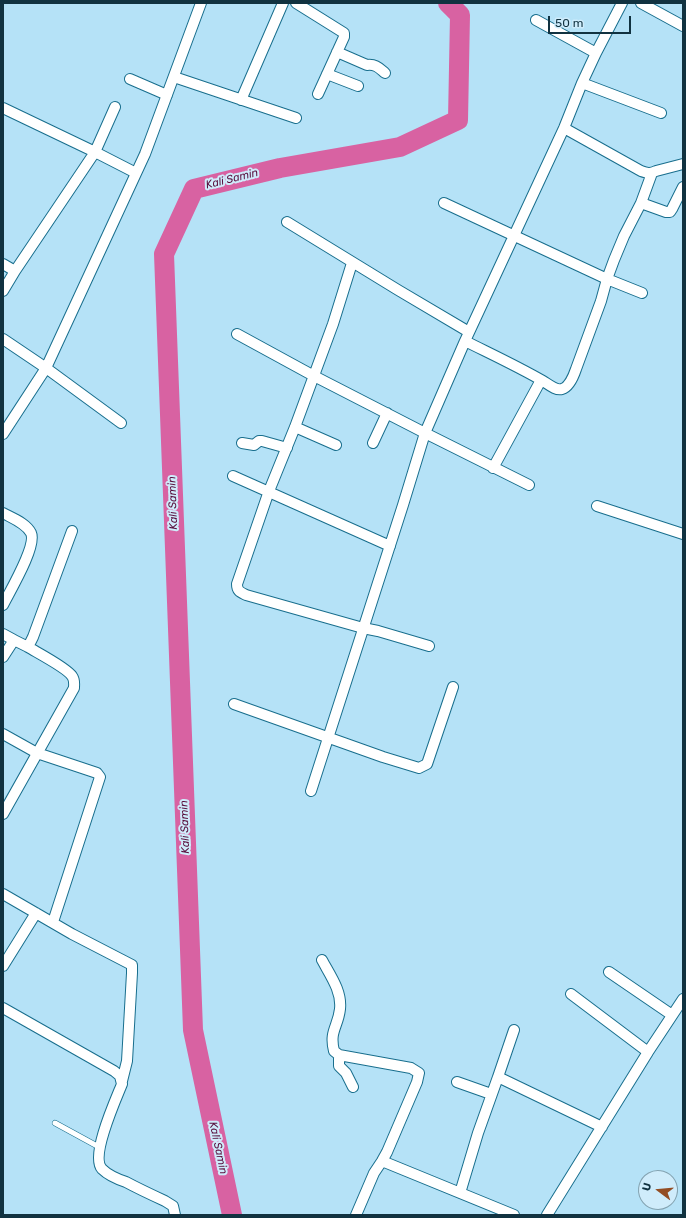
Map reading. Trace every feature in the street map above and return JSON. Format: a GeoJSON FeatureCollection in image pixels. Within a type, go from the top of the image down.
{"type":"FeatureCollection","features":[{"type":"Feature","properties":{"kind":"street"},"geometry":{"type":"LineString","coordinates":[[3,434],[46,368],[136,173],[149,144],[201,3]]}},
{"type":"Feature","properties":{"kind":"street"},"geometry":{"type":"LineString","coordinates":[[241,100],[283,3]]}},
{"type":"Feature","properties":{"kind":"street"},"geometry":{"type":"LineString","coordinates":[[296,3],[344,33],[344,38],[318,94]]}},
{"type":"Feature","properties":{"kind":"street"},"geometry":{"type":"LineString","coordinates":[[311,791],[403,505],[424,433],[467,336],[564,128],[582,83],[622,3]]}},
{"type":"Feature","properties":{"kind":"street"},"geometry":{"type":"LineString","coordinates":[[641,3],[683,26]]}},
{"type":"Feature","properties":{"kind":"street"},"geometry":{"type":"LineString","coordinates":[[536,20],[596,53]]}},
{"type":"Feature","properties":{"kind":"street"},"geometry":{"type":"LineString","coordinates":[[337,52],[368,65],[372,64],[377,66],[385,73]]}},
{"type":"Feature","properties":{"kind":"street"},"geometry":{"type":"LineString","coordinates":[[327,74],[358,86]]}},
{"type":"Feature","properties":{"kind":"street"},"geometry":{"type":"LineString","coordinates":[[174,77],[296,118]]}},
{"type":"Feature","properties":{"kind":"street"},"geometry":{"type":"LineString","coordinates":[[130,79],[166,95]]}},
{"type":"Feature","properties":{"kind":"street"},"geometry":{"type":"LineString","coordinates":[[582,83],[661,113]]}},
{"type":"Feature","properties":{"kind":"street"},"geometry":{"type":"LineString","coordinates":[[3,291],[95,152],[115,107]]}},
{"type":"Feature","properties":{"kind":"street"},"geometry":{"type":"LineString","coordinates":[[3,108],[136,173]]}},
{"type":"Feature","properties":{"kind":"street"},"geometry":{"type":"LineString","coordinates":[[564,128],[641,171],[652,173],[683,164]]}},
{"type":"Feature","properties":{"kind":"street"},"geometry":{"type":"LineString","coordinates":[[287,222],[398,290],[467,336],[556,389],[561,390],[565,388],[573,376],[601,301],[607,279],[624,236],[641,203],[652,173]]}},
{"type":"Feature","properties":{"kind":"street"},"geometry":{"type":"LineString","coordinates":[[641,203],[670,212],[683,187]]}},
{"type":"Feature","properties":{"kind":"street"},"geometry":{"type":"LineString","coordinates":[[444,203],[607,279],[642,293]]}},
{"type":"Feature","properties":{"kind":"street"},"geometry":{"type":"LineString","coordinates":[[352,263],[333,324],[295,427],[269,491],[237,584],[237,588],[246,595],[363,628],[378,630],[429,646]]}},
{"type":"Feature","properties":{"kind":"street"},"geometry":{"type":"LineString","coordinates":[[3,264],[15,271]]}},
{"type":"Feature","properties":{"kind":"street"},"geometry":{"type":"LineString","coordinates":[[237,334],[424,433],[529,485]]}},
{"type":"Feature","properties":{"kind":"street"},"geometry":{"type":"LineString","coordinates":[[3,338],[121,423]]}},
{"type":"Feature","properties":{"kind":"street"},"geometry":{"type":"LineString","coordinates":[[493,468],[541,380]]}},
{"type":"Feature","properties":{"kind":"street"},"geometry":{"type":"LineString","coordinates":[[373,443],[387,413]]}},
{"type":"Feature","properties":{"kind":"street"},"geometry":{"type":"LineString","coordinates":[[295,427],[336,445]]}},
{"type":"Feature","properties":{"kind":"street"},"geometry":{"type":"LineString","coordinates":[[242,443],[254,445],[259,441],[262,441],[286,448]]}},
{"type":"Feature","properties":{"kind":"street"},"geometry":{"type":"LineString","coordinates":[[233,476],[390,546]]}},
{"type":"Feature","properties":{"kind":"street"},"geometry":{"type":"LineString","coordinates":[[597,506],[683,534]]}},
{"type":"Feature","properties":{"kind":"street"},"geometry":{"type":"LineString","coordinates":[[3,513],[23,524],[30,531],[32,538],[28,554],[3,605]]}},
{"type":"Feature","properties":{"kind":"street"},"geometry":{"type":"LineString","coordinates":[[28,647],[34,637],[72,531]]}},
{"type":"Feature","properties":{"kind":"street"},"geometry":{"type":"LineString","coordinates":[[3,634],[66,670],[75,681],[74,688],[3,814]]}},
{"type":"Feature","properties":{"kind":"street"},"geometry":{"type":"LineString","coordinates":[[3,657],[14,640]]}},
{"type":"Feature","properties":{"kind":"street"},"geometry":{"type":"LineString","coordinates":[[234,704],[419,768],[427,764],[453,687]]}},
{"type":"Feature","properties":{"kind":"street"},"geometry":{"type":"LineString","coordinates":[[3,734],[37,753],[97,773],[100,777],[53,922]]}},
{"type":"Feature","properties":{"kind":"street"},"geometry":{"type":"LineString","coordinates":[[3,894],[72,934],[132,965],[127,1061],[122,1084],[99,1148],[99,1163],[101,1168],[109,1175],[173,1206],[175,1215]]}},
{"type":"Feature","properties":{"kind":"street"},"geometry":{"type":"LineString","coordinates":[[3,966],[36,913]]}},
{"type":"Feature","properties":{"kind":"street"},"geometry":{"type":"LineString","coordinates":[[322,960],[338,991],[340,1008],[331,1037],[334,1051],[339,1055],[411,1068],[418,1073],[419,1077],[382,1161],[374,1173],[356,1215]]}},
{"type":"Feature","properties":{"kind":"street"},"geometry":{"type":"LineString","coordinates":[[609,972],[672,1015]]}},
{"type":"Feature","properties":{"kind":"street"},"geometry":{"type":"LineString","coordinates":[[571,994],[648,1052]]}},
{"type":"Feature","properties":{"kind":"street"},"geometry":{"type":"LineString","coordinates":[[547,1215],[648,1052],[683,999]]}},
{"type":"Feature","properties":{"kind":"street"},"geometry":{"type":"LineString","coordinates":[[3,1008],[114,1071],[120,1076],[122,1081]]}},
{"type":"Feature","properties":{"kind":"street"},"geometry":{"type":"LineString","coordinates":[[460,1193],[491,1094],[514,1030]]}},
{"type":"Feature","properties":{"kind":"street"},"geometry":{"type":"LineString","coordinates":[[339,1055],[338,1066],[346,1073],[352,1087]]}},
{"type":"Feature","properties":{"kind":"street"},"geometry":{"type":"LineString","coordinates":[[498,1077],[602,1127]]}},
{"type":"Feature","properties":{"kind":"street"},"geometry":{"type":"LineString","coordinates":[[457,1082],[491,1094]]}},
{"type":"Feature","properties":{"kind":"street"},"geometry":{"type":"LineString","coordinates":[[382,1161],[514,1215]]}},
{"type":"Feature","properties":{"kind":"lane"},"geometry":{"type":"LineString","coordinates":[[55,1123],[99,1148]]}},
{"type":"Feature","properties":{"kind":"waterway","name":"Kali Samin"},"geometry":{"type":"LineString","coordinates":[[232,1215],[193,1030],[164,254],[194,189],[280,168],[400,147],[458,120],[460,15],[448,3]]}}]}
